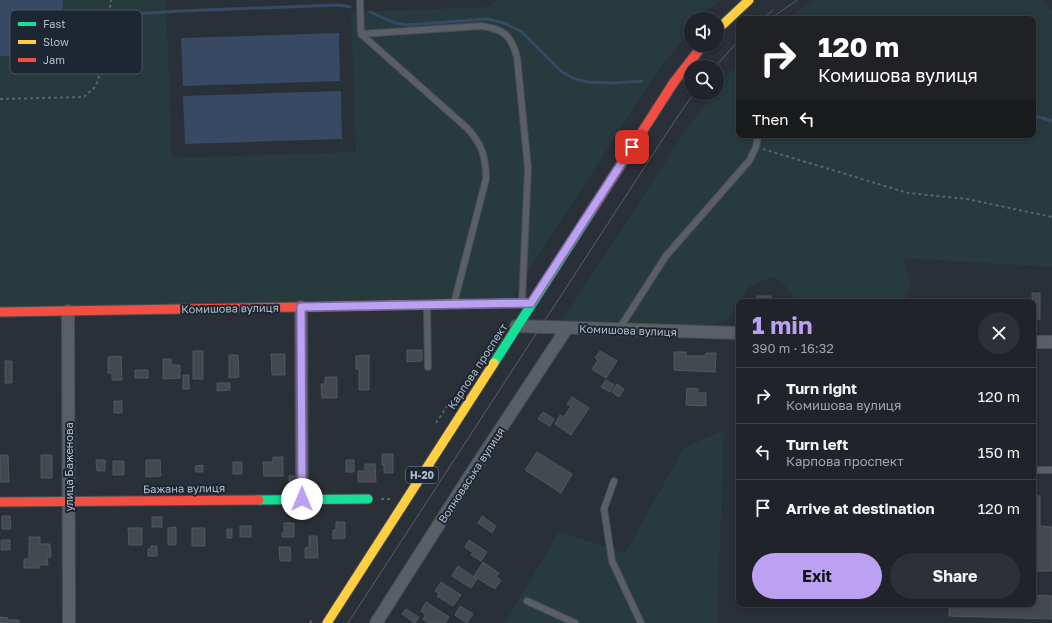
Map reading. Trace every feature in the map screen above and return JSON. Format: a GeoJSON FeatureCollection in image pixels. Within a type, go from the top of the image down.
{"type":"FeatureCollection","features":[{"type":"Feature","properties":{"kind":"street"},"geometry":{"type":"LineString","coordinates":[[724,23],[749,0]]}},
{"type":"Feature","properties":{"kind":"street","name":"Карпова проспект"},"geometry":{"type":"LineString","coordinates":[[327,623],[516,326],[527,303],[674,82],[698,52]]}},
{"type":"Feature","properties":{"kind":"street","name":"Комишова вулиця"},"geometry":{"type":"LineString","coordinates":[[0,312],[527,303]]}},
{"type":"Feature","properties":{"kind":"street"},"geometry":{"type":"LineString","coordinates":[[301,307],[302,499]]}},
{"type":"Feature","properties":{"kind":"street","name":"улица Баженова"},"geometry":{"type":"LineString","coordinates":[[68,311],[69,623]]}},
{"type":"Feature","properties":{"kind":"street","name":"Комишова вулиця"},"geometry":{"type":"LineString","coordinates":[[516,326],[736,333]]}},
{"type":"Feature","properties":{"kind":"street","name":"Волноваська вулиця"},"geometry":{"type":"LineString","coordinates":[[376,623],[468,478],[567,328]]}},
{"type":"Feature","properties":{"kind":"street"},"geometry":{"type":"LineString","coordinates":[[1036,342],[1052,342]]}},
{"type":"Feature","properties":{"kind":"street","name":"Бажана вулиця"},"geometry":{"type":"LineString","coordinates":[[0,502],[368,499]]}},
{"type":"Feature","properties":{"kind":"lane"},"geometry":{"type":"LineString","coordinates":[[360,0],[361,34],[467,128],[476,138],[483,151],[486,164],[486,179],[454,305]]}},
{"type":"Feature","properties":{"kind":"lane"},"geometry":{"type":"LineString","coordinates":[[361,34],[481,26],[494,28],[506,34],[514,45],[517,57],[528,168],[527,303]]}},
{"type":"Feature","properties":{"kind":"lane"},"geometry":{"type":"LineString","coordinates":[[619,329],[666,256],[749,161],[756,147],[758,138]]}},
{"type":"Feature","properties":{"kind":"lane"},"geometry":{"type":"LineString","coordinates":[[427,305],[428,367]]}},
{"type":"Feature","properties":{"kind":"lane"},"geometry":{"type":"LineString","coordinates":[[1036,470],[1052,470]]}},
{"type":"Feature","properties":{"kind":"lane"},"geometry":{"type":"LineString","coordinates":[[614,481],[604,508],[612,561],[641,623]]}},
{"type":"Feature","properties":{"kind":"lane"},"geometry":{"type":"LineString","coordinates":[[527,601],[575,623]]}},
{"type":"Feature","properties":{"kind":"path"},"geometry":{"type":"LineString","coordinates":[[110,10],[111,0]]}},
{"type":"Feature","properties":{"kind":"path"},"geometry":{"type":"LineString","coordinates":[[0,99],[84,97],[96,86],[100,74]]}},
{"type":"Feature","properties":{"kind":"path"},"geometry":{"type":"LineString","coordinates":[[756,147],[908,193],[967,199],[1052,217]]}},
{"type":"Feature","properties":{"kind":"green space"},"geometry":{"type":"Polygon","coordinates":[[[0,0],[166,0],[172,158],[356,152],[351,12],[489,7],[496,0],[720,0],[705,12],[684,12],[684,38],[658,71],[507,304],[0,312],[0,0]]]}},
{"type":"Feature","properties":{"kind":"green space"},"geometry":{"type":"Polygon","coordinates":[[[816,0],[1042,0],[1052,10],[1052,267],[903,258],[911,284],[906,299],[795,299],[783,283],[772,277],[750,286],[741,299],[736,299],[736,307],[727,321],[712,324],[710,332],[558,327],[684,133],[708,100],[724,100],[724,79],[736,65],[736,138],[1036,138],[1036,16],[791,16],[816,0]]]}},
{"type":"Feature","properties":{"kind":"green space"},"geometry":{"type":"Polygon","coordinates":[[[724,430],[717,623],[505,623],[559,532],[625,553],[684,448],[724,430]]]}},
{"type":"Feature","properties":{"kind":"water"},"geometry":{"type":"Polygon","coordinates":[[[0,0],[63,0],[62,10],[10,10],[10,55],[0,56],[0,0]]]}},
{"type":"Feature","properties":{"kind":"water"},"geometry":{"type":"Polygon","coordinates":[[[339,33],[340,81],[183,86],[181,38],[339,33]]]}},
{"type":"Feature","properties":{"kind":"water"},"geometry":{"type":"Polygon","coordinates":[[[341,91],[342,139],[185,144],[183,96],[341,91]]]}},
{"type":"Feature","properties":{"kind":"building"},"geometry":{"type":"Polygon","coordinates":[[[1032,293],[1040,293],[1040,319],[1036,319],[1036,299],[1032,299],[1032,293]]]}},
{"type":"Feature","properties":{"kind":"building"},"geometry":{"type":"Polygon","coordinates":[[[757,296],[771,296],[771,299],[757,299],[757,296]]]}},
{"type":"Feature","properties":{"kind":"building"},"geometry":{"type":"Polygon","coordinates":[[[407,350],[422,350],[422,361],[407,362],[407,350]]]}},
{"type":"Feature","properties":{"kind":"building"},"geometry":{"type":"Polygon","coordinates":[[[193,351],[203,351],[203,379],[193,379],[193,351]]]}},
{"type":"Feature","properties":{"kind":"building"},"geometry":{"type":"Polygon","coordinates":[[[600,351],[617,361],[606,378],[592,369],[598,360],[595,358],[600,351]]]}},
{"type":"Feature","properties":{"kind":"building"},"geometry":{"type":"Polygon","coordinates":[[[674,352],[686,352],[686,356],[705,356],[706,353],[716,353],[715,372],[674,370],[674,352]]]}},
{"type":"Feature","properties":{"kind":"building"},"geometry":{"type":"Polygon","coordinates":[[[271,354],[285,354],[285,375],[272,375],[271,354]]]}},
{"type":"Feature","properties":{"kind":"building"},"geometry":{"type":"Polygon","coordinates":[[[229,355],[238,355],[239,377],[229,378],[229,355]]]}},
{"type":"Feature","properties":{"kind":"building"},"geometry":{"type":"Polygon","coordinates":[[[369,355],[369,390],[359,390],[359,369],[356,369],[356,356],[369,355]]]}},
{"type":"Feature","properties":{"kind":"building"},"geometry":{"type":"Polygon","coordinates":[[[121,356],[122,380],[112,380],[112,373],[108,373],[108,357],[121,356]]]}},
{"type":"Feature","properties":{"kind":"building"},"geometry":{"type":"Polygon","coordinates":[[[163,359],[171,359],[171,365],[180,365],[180,378],[163,379],[163,359]]]}},
{"type":"Feature","properties":{"kind":"building"},"geometry":{"type":"Polygon","coordinates":[[[5,361],[12,361],[12,383],[5,383],[5,361]]]}},
{"type":"Feature","properties":{"kind":"building"},"geometry":{"type":"Polygon","coordinates":[[[135,370],[148,370],[148,378],[135,378],[135,370]]]}},
{"type":"Feature","properties":{"kind":"building"},"geometry":{"type":"Polygon","coordinates":[[[183,375],[189,375],[189,389],[183,389],[183,375]]]}},
{"type":"Feature","properties":{"kind":"building"},"geometry":{"type":"Polygon","coordinates":[[[325,377],[337,377],[337,398],[322,398],[321,384],[325,384],[325,377]]]}},
{"type":"Feature","properties":{"kind":"building"},"geometry":{"type":"Polygon","coordinates":[[[606,380],[614,385],[610,392],[601,387],[606,380]]]}},
{"type":"Feature","properties":{"kind":"building"},"geometry":{"type":"Polygon","coordinates":[[[217,383],[230,383],[230,390],[217,391],[217,383]]]}},
{"type":"Feature","properties":{"kind":"building"},"geometry":{"type":"Polygon","coordinates":[[[617,384],[624,389],[619,397],[612,392],[617,384]]]}},
{"type":"Feature","properties":{"kind":"building"},"geometry":{"type":"Polygon","coordinates":[[[687,388],[698,389],[698,393],[706,393],[706,406],[686,405],[687,388]]]}},
{"type":"Feature","properties":{"kind":"building"},"geometry":{"type":"Polygon","coordinates":[[[572,397],[589,408],[571,435],[555,424],[560,415],[564,417],[571,406],[567,404],[572,397]]]}},
{"type":"Feature","properties":{"kind":"building"},"geometry":{"type":"Polygon","coordinates":[[[114,401],[122,401],[122,413],[114,413],[114,401]]]}},
{"type":"Feature","properties":{"kind":"building"},"geometry":{"type":"Polygon","coordinates":[[[543,412],[554,419],[550,426],[538,419],[543,412]]]}},
{"type":"Feature","properties":{"kind":"building"},"geometry":{"type":"Polygon","coordinates":[[[537,452],[572,474],[561,493],[525,470],[537,452]]]}},
{"type":"Feature","properties":{"kind":"building"},"geometry":{"type":"Polygon","coordinates":[[[382,454],[393,454],[393,473],[384,473],[382,454]]]}},
{"type":"Feature","properties":{"kind":"building"},"geometry":{"type":"Polygon","coordinates":[[[0,455],[8,455],[9,482],[0,482],[0,455]]]}},
{"type":"Feature","properties":{"kind":"building"},"geometry":{"type":"Polygon","coordinates":[[[41,455],[52,455],[52,478],[41,478],[41,455]]]}},
{"type":"Feature","properties":{"kind":"building"},"geometry":{"type":"Polygon","coordinates":[[[273,457],[283,457],[283,476],[264,476],[263,462],[273,462],[273,457]]]}},
{"type":"Feature","properties":{"kind":"building"},"geometry":{"type":"Polygon","coordinates":[[[96,460],[105,460],[105,471],[97,471],[96,460]]]}},
{"type":"Feature","properties":{"kind":"building"},"geometry":{"type":"Polygon","coordinates":[[[146,460],[160,460],[161,476],[146,477],[146,460]]]}},
{"type":"Feature","properties":{"kind":"building"},"geometry":{"type":"Polygon","coordinates":[[[346,460],[354,460],[354,472],[346,472],[346,460]]]}},
{"type":"Feature","properties":{"kind":"building"},"geometry":{"type":"Polygon","coordinates":[[[113,461],[124,461],[124,475],[113,475],[113,461]]]}},
{"type":"Feature","properties":{"kind":"building"},"geometry":{"type":"Polygon","coordinates":[[[233,462],[242,462],[242,474],[233,474],[233,462]]]}},
{"type":"Feature","properties":{"kind":"building"},"geometry":{"type":"Polygon","coordinates":[[[365,464],[375,464],[376,482],[358,482],[358,471],[365,471],[365,464]]]}},
{"type":"Feature","properties":{"kind":"building"},"geometry":{"type":"Polygon","coordinates":[[[203,465],[203,472],[196,472],[195,466],[203,465]]]}},
{"type":"Feature","properties":{"kind":"building"},"geometry":{"type":"Polygon","coordinates":[[[289,476],[297,476],[297,487],[289,487],[289,476]]]}},
{"type":"Feature","properties":{"kind":"building"},"geometry":{"type":"Polygon","coordinates":[[[1036,496],[1040,496],[1040,526],[1052,527],[1052,571],[1036,571],[1036,496]]]}},
{"type":"Feature","properties":{"kind":"building"},"geometry":{"type":"Polygon","coordinates":[[[2,516],[10,516],[11,529],[2,529],[2,516]]]}},
{"type":"Feature","properties":{"kind":"building"},"geometry":{"type":"Polygon","coordinates":[[[482,516],[496,526],[492,533],[478,523],[482,516]]]}},
{"type":"Feature","properties":{"kind":"building"},"geometry":{"type":"Polygon","coordinates":[[[152,517],[162,517],[162,527],[152,527],[152,517]]]}},
{"type":"Feature","properties":{"kind":"building"},"geometry":{"type":"Polygon","coordinates":[[[336,522],[345,522],[345,538],[333,539],[333,530],[336,530],[336,522]]]}},
{"type":"Feature","properties":{"kind":"building"},"geometry":{"type":"Polygon","coordinates":[[[284,523],[294,523],[294,537],[282,537],[282,533],[284,533],[284,523]]]}},
{"type":"Feature","properties":{"kind":"building"},"geometry":{"type":"Polygon","coordinates":[[[240,526],[251,526],[251,537],[240,537],[240,526]]]}},
{"type":"Feature","properties":{"kind":"building"},"geometry":{"type":"Polygon","coordinates":[[[176,527],[176,545],[168,545],[168,528],[176,527]]]}},
{"type":"Feature","properties":{"kind":"building"},"geometry":{"type":"Polygon","coordinates":[[[128,528],[142,528],[142,545],[129,545],[128,528]]]}},
{"type":"Feature","properties":{"kind":"building"},"geometry":{"type":"Polygon","coordinates":[[[192,528],[205,528],[205,546],[192,546],[192,528]]]}},
{"type":"Feature","properties":{"kind":"building"},"geometry":{"type":"Polygon","coordinates":[[[227,529],[232,529],[232,538],[227,538],[227,529]]]}},
{"type":"Feature","properties":{"kind":"building"},"geometry":{"type":"Polygon","coordinates":[[[309,536],[317,536],[318,558],[305,558],[305,548],[309,547],[309,536]]]}},
{"type":"Feature","properties":{"kind":"building"},"geometry":{"type":"Polygon","coordinates":[[[29,537],[40,537],[40,544],[50,544],[51,557],[47,557],[48,565],[39,565],[39,568],[24,568],[24,559],[29,559],[29,537]]]}},
{"type":"Feature","properties":{"kind":"building"},"geometry":{"type":"Polygon","coordinates":[[[1,540],[10,540],[10,550],[1,550],[1,540]]]}},
{"type":"Feature","properties":{"kind":"building"},"geometry":{"type":"Polygon","coordinates":[[[469,540],[487,552],[481,561],[471,555],[473,553],[465,547],[469,540]]]}},
{"type":"Feature","properties":{"kind":"building"},"geometry":{"type":"Polygon","coordinates":[[[151,546],[157,546],[157,556],[148,556],[148,549],[151,549],[151,546]]]}},
{"type":"Feature","properties":{"kind":"building"},"geometry":{"type":"Polygon","coordinates":[[[279,547],[290,547],[291,561],[280,561],[279,547]]]}},
{"type":"Feature","properties":{"kind":"building"},"geometry":{"type":"Polygon","coordinates":[[[483,562],[499,573],[496,577],[501,580],[495,589],[474,576],[483,562]]]}},
{"type":"Feature","properties":{"kind":"building"},"geometry":{"type":"Polygon","coordinates":[[[458,566],[477,579],[471,588],[452,576],[458,566]]]}},
{"type":"Feature","properties":{"kind":"building"},"geometry":{"type":"Polygon","coordinates":[[[441,582],[461,595],[453,606],[437,596],[439,593],[435,591],[441,582]]]}},
{"type":"Feature","properties":{"kind":"building"},"geometry":{"type":"Polygon","coordinates":[[[1036,595],[1052,596],[1052,619],[949,616],[949,607],[1036,607],[1036,595]]]}},
{"type":"Feature","properties":{"kind":"building"},"geometry":{"type":"Polygon","coordinates":[[[426,602],[449,617],[445,623],[429,623],[423,619],[426,615],[421,611],[426,602]]]}},
{"type":"Feature","properties":{"kind":"building"},"geometry":{"type":"Polygon","coordinates":[[[460,606],[473,614],[467,623],[455,615],[460,606]]]}},
{"type":"Feature","properties":{"kind":"building"},"geometry":{"type":"Polygon","coordinates":[[[406,609],[419,617],[415,623],[402,614],[406,609]]]}},
{"type":"Feature","properties":{"kind":"building"},"geometry":{"type":"Polygon","coordinates":[[[0,617],[8,618],[7,620],[19,620],[19,623],[0,623],[0,617]]]}},
{"type":"Feature","properties":{"kind":"waterway"},"geometry":{"type":"LineString","coordinates":[[142,14],[338,5],[350,7]]}},
{"type":"Feature","properties":{"kind":"waterway"},"geometry":{"type":"LineString","coordinates":[[370,12],[395,23],[407,25],[487,19],[504,23],[522,32],[562,72],[575,79],[588,82],[615,83],[642,81]]}},
{"type":"Feature","properties":{"kind":"waterway"},"geometry":{"type":"LineString","coordinates":[[1036,116],[1052,121]]}},
{"type":"Feature","properties":{"kind":"tram line"},"geometry":{"type":"LineString","coordinates":[[774,16],[797,0]]}},
{"type":"Feature","properties":{"kind":"tram line"},"geometry":{"type":"LineString","coordinates":[[766,16],[773,10]]}},
{"type":"Feature","properties":{"kind":"tram line"},"geometry":{"type":"LineString","coordinates":[[721,60],[736,43]]}},
{"type":"Feature","properties":{"kind":"tram line"},"geometry":{"type":"LineString","coordinates":[[348,623],[689,100]]}},
{"type":"Feature","properties":{"kind":"traffic: fast"},"geometry":{"type":"LineString","coordinates":[[494,363],[594,207]]}},
{"type":"Feature","properties":{"kind":"traffic: fast"},"geometry":{"type":"LineString","coordinates":[[456,304],[531,303]]}},
{"type":"Feature","properties":{"kind":"traffic: fast"},"geometry":{"type":"LineString","coordinates":[[259,500],[368,499]]}},
{"type":"Feature","properties":{"kind":"traffic: slow"},"geometry":{"type":"LineString","coordinates":[[724,23],[749,0]]}},
{"type":"Feature","properties":{"kind":"traffic: slow"},"geometry":{"type":"LineString","coordinates":[[303,307],[456,304]]}},
{"type":"Feature","properties":{"kind":"traffic: slow"},"geometry":{"type":"LineString","coordinates":[[327,623],[494,363]]}},
{"type":"Feature","properties":{"kind":"traffic: jam"},"geometry":{"type":"LineString","coordinates":[[594,207],[674,82],[698,52]]}},
{"type":"Feature","properties":{"kind":"traffic: jam"},"geometry":{"type":"LineString","coordinates":[[0,312],[303,307]]}},
{"type":"Feature","properties":{"kind":"traffic: jam"},"geometry":{"type":"LineString","coordinates":[[0,502],[259,500]]}},
{"type":"Feature","properties":{"kind":"route"},"geometry":{"type":"LineString","coordinates":[[302,499],[301,307],[531,303],[632,147]]}}]}
